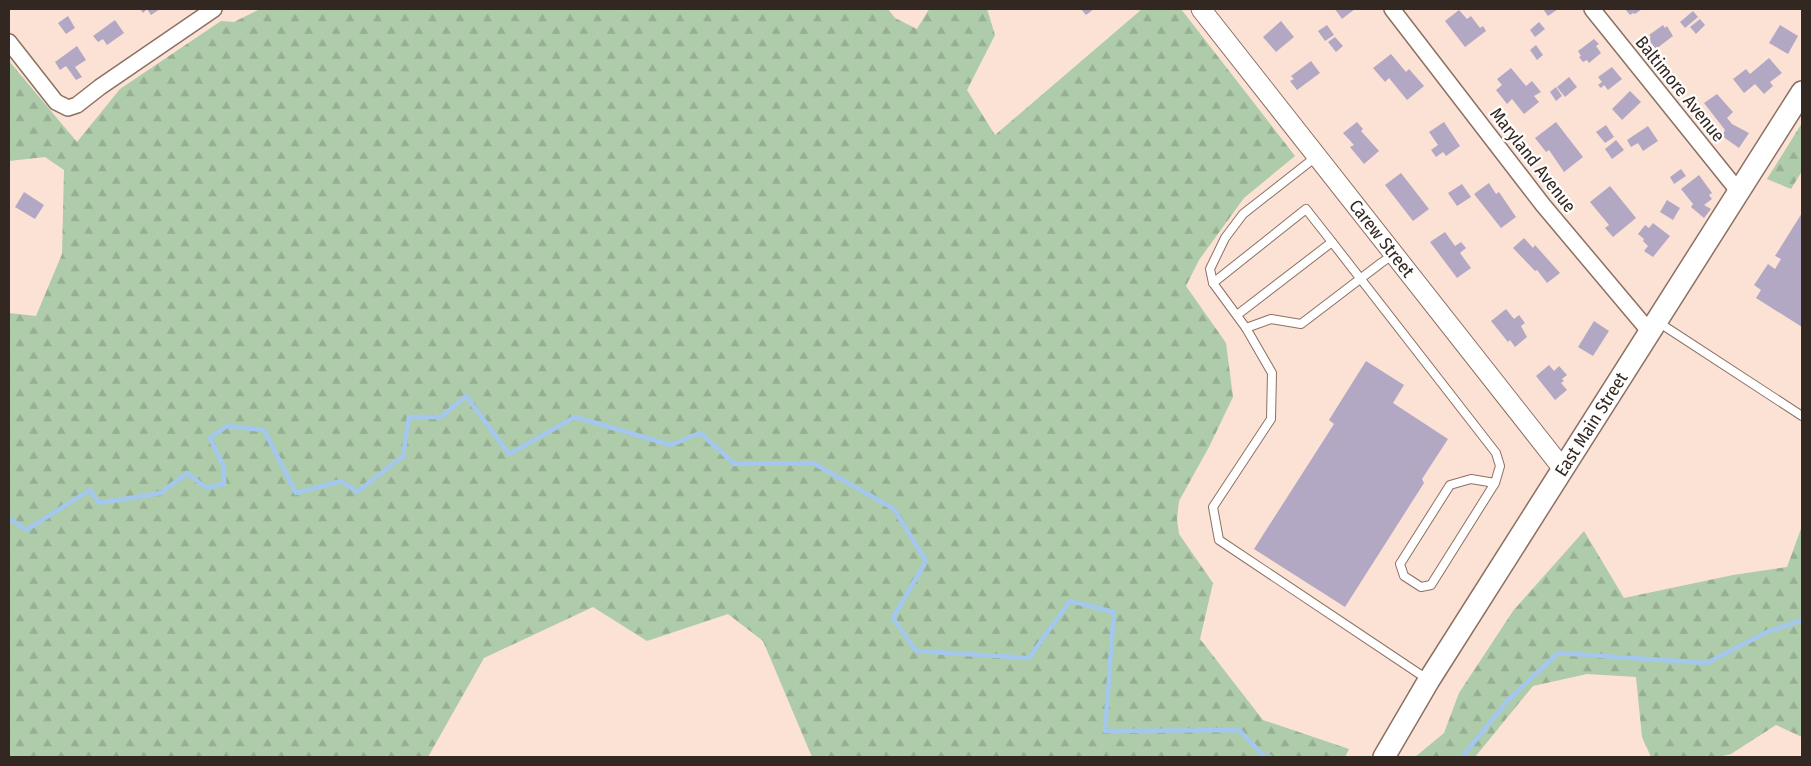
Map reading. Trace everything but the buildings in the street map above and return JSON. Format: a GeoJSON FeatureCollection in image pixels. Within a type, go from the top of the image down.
{"type":"FeatureCollection","features":[{"type":"Feature","properties":{"kind":"main road","name":"East Main Street"},"geometry":{"type":"LineString","coordinates":[[1384,757],[1429,680],[1802,92]]}},
{"type":"Feature","properties":{"kind":"street"},"geometry":{"type":"LineString","coordinates":[[9,42],[56,102],[68,108],[77,105],[100,87],[214,9]]}},
{"type":"Feature","properties":{"kind":"street","name":"Carew Street"},"geometry":{"type":"LineString","coordinates":[[1200,9],[1563,469]]}},
{"type":"Feature","properties":{"kind":"street","name":"Maryland Avenue"},"geometry":{"type":"LineString","coordinates":[[1392,9],[1544,205],[1653,326]]}},
{"type":"Feature","properties":{"kind":"street","name":"Baltimore Avenue"},"geometry":{"type":"LineString","coordinates":[[1592,9],[1739,192]]}},
{"type":"Feature","properties":{"kind":"lane"},"geometry":{"type":"LineString","coordinates":[[1317,156],[1243,214],[1225,238],[1210,269],[1213,283],[1246,328],[1272,373],[1271,419],[1213,507],[1219,540],[1429,680]]}},
{"type":"Feature","properties":{"kind":"lane"},"geometry":{"type":"LineString","coordinates":[[1213,283],[1306,210],[1496,453],[1500,466],[1495,483],[1431,585],[1421,588],[1404,576],[1400,564],[1450,485],[1471,479],[1495,483]]}},
{"type":"Feature","properties":{"kind":"lane"},"geometry":{"type":"LineString","coordinates":[[1237,315],[1332,242]]}},
{"type":"Feature","properties":{"kind":"lane"},"geometry":{"type":"LineString","coordinates":[[1246,328],[1272,319],[1301,324],[1394,254]]}},
{"type":"Feature","properties":{"kind":"lane"},"geometry":{"type":"LineString","coordinates":[[1653,326],[1702,352],[1802,416]]}},
{"type":"Feature","properties":{"kind":"green space"},"geometry":{"type":"Polygon","coordinates":[[[260,9],[888,9],[895,18],[917,29],[929,9],[987,9],[995,35],[967,90],[995,135],[1142,9],[1181,9],[1295,156],[1244,198],[1199,260],[1186,286],[1226,343],[1233,397],[1209,447],[1179,501],[1177,519],[1179,534],[1213,583],[1200,639],[1263,720],[1349,749],[1345,757],[812,757],[763,641],[728,614],[647,641],[593,607],[484,658],[428,757],[9,757],[9,313],[36,316],[62,254],[64,170],[45,157],[9,161],[9,61],[77,142],[120,89],[221,21],[234,22],[260,9]]]}},
{"type":"Feature","properties":{"kind":"green space"},"geometry":{"type":"Polygon","coordinates":[[[1802,123],[1802,171],[1791,189],[1767,179],[1802,123]]]}},
{"type":"Feature","properties":{"kind":"green space"},"geometry":{"type":"Polygon","coordinates":[[[1802,526],[1802,737],[1776,725],[1731,754],[1718,757],[1651,757],[1642,737],[1636,677],[1587,674],[1533,686],[1475,757],[1415,757],[1444,733],[1459,693],[1513,611],[1584,531],[1624,598],[1733,575],[1787,567],[1802,526]]]}},
{"type":"Feature","properties":{"kind":"waterway"},"geometry":{"type":"LineString","coordinates":[[9,518],[26,530],[90,490],[99,503],[161,493],[187,473],[206,488],[224,484],[224,467],[210,438],[227,426],[264,430],[296,493],[341,481],[357,492],[403,456],[409,417],[441,417],[466,396],[509,454],[575,417],[671,445],[700,433],[735,464],[813,463],[894,509],[926,561],[893,618],[916,651],[1029,658],[1070,601],[1114,612],[1105,731],[1239,730],[1264,756],[1270,757]]}},
{"type":"Feature","properties":{"kind":"waterway"},"geometry":{"type":"LineString","coordinates":[[1462,757],[1509,699],[1558,653],[1707,663],[1767,632],[1802,620]]}}]}
